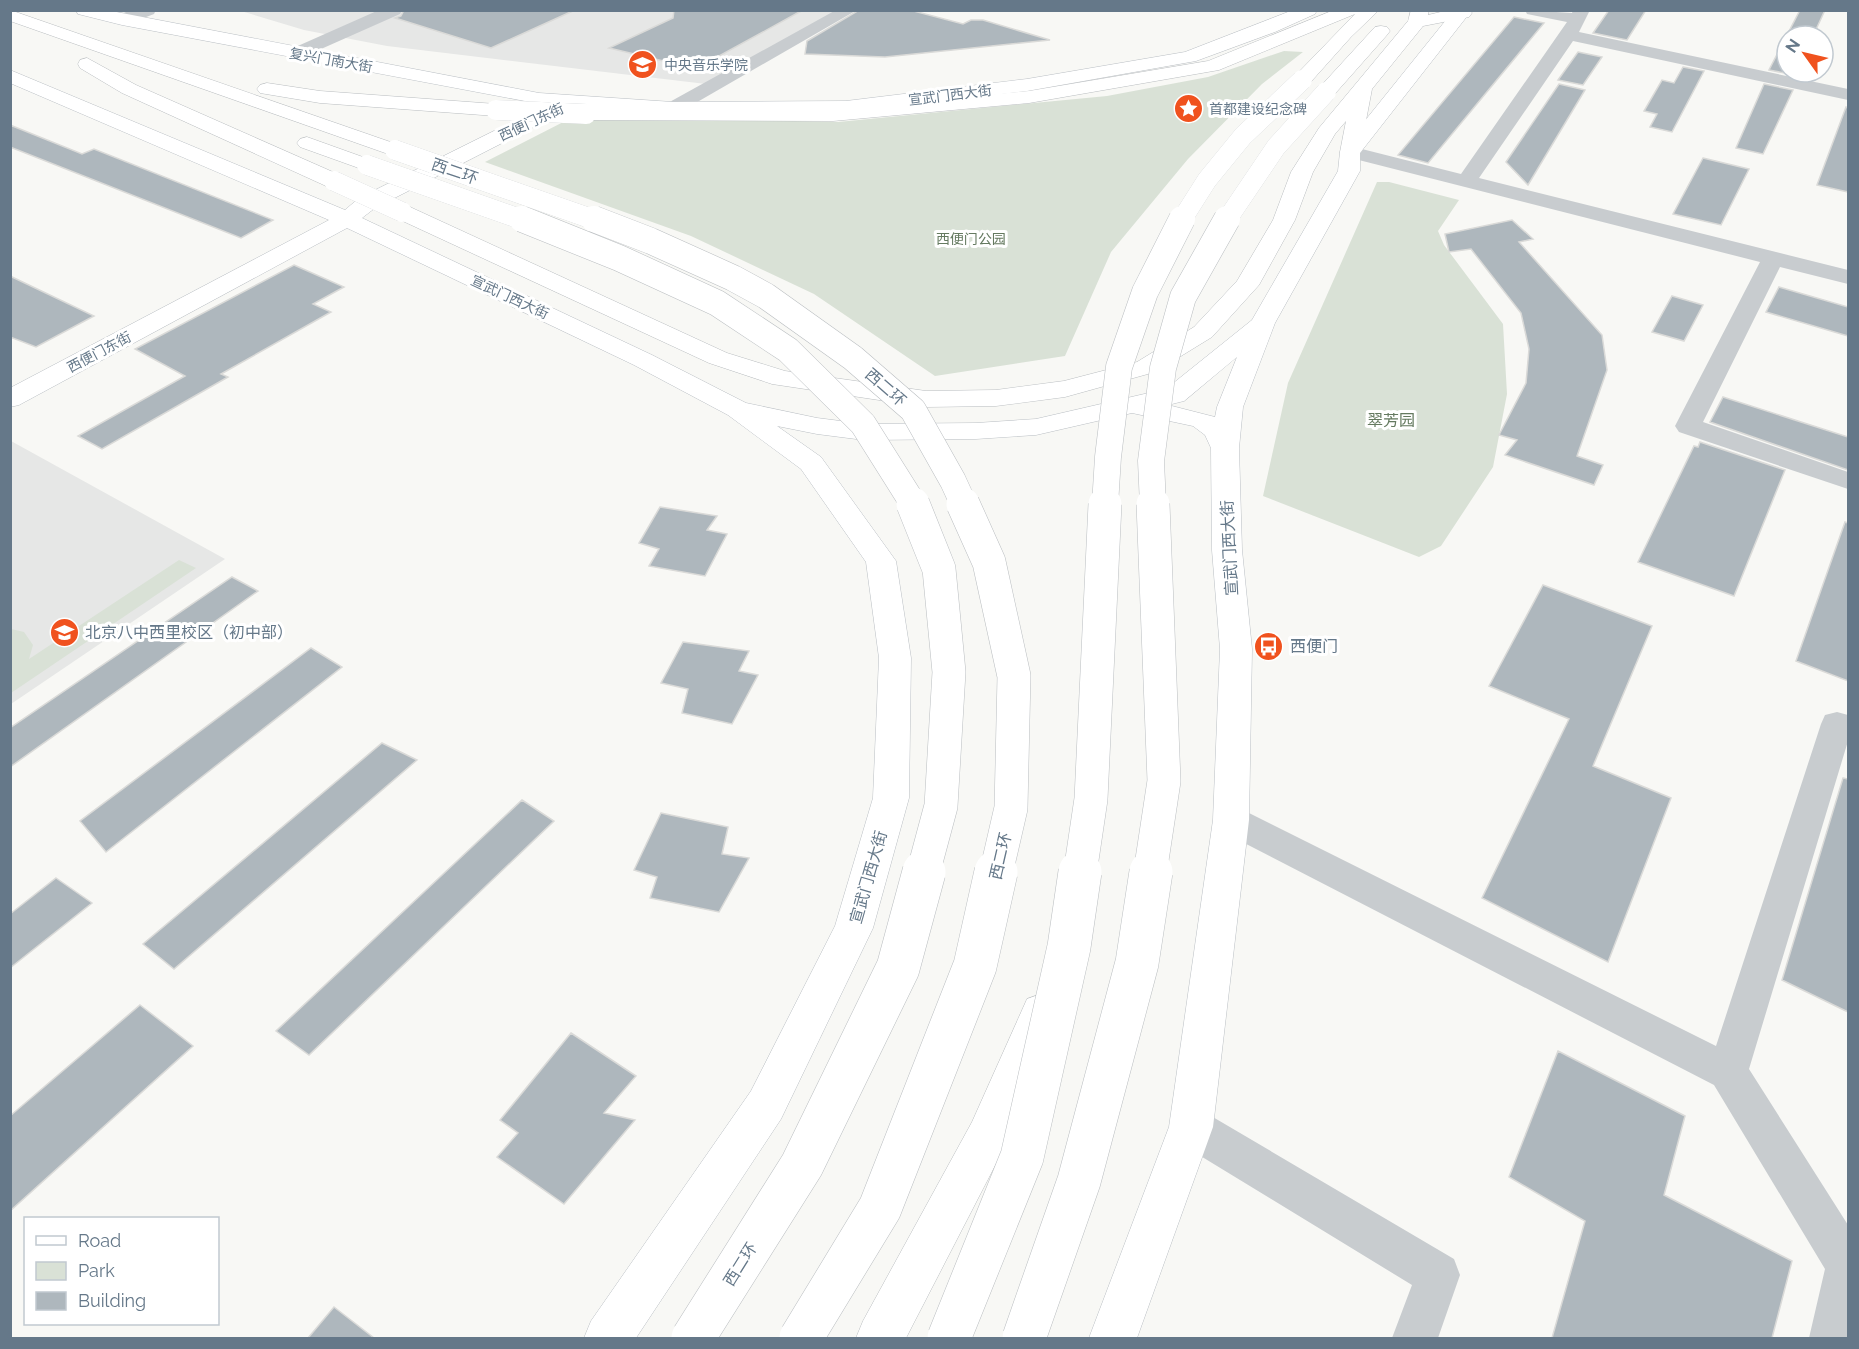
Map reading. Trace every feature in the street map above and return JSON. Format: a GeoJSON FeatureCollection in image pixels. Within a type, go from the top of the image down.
{"type":"FeatureCollection","features":[{"type":"Feature","properties":{"kind":"main road","name":"复兴门南大街"},"geometry":{"type":"LineString","coordinates":[[84,10],[122,20],[583,108]]}},
{"type":"Feature","properties":{"kind":"main road","name":"宣武门西大街"},"geometry":{"type":"LineString","coordinates":[[583,108],[846,107],[1027,85],[1189,57],[1269,28],[1309,10]]}},
{"type":"Feature","properties":{"kind":"main road"},"geometry":{"type":"LineString","coordinates":[[1024,1338],[1079,1181],[1137,963],[1164,781],[1151,461],[1163,368],[1183,297],[1214,239],[1276,147],[1345,33],[1371,10]]}},
{"type":"Feature","properties":{"kind":"main road","name":"宣武门西大街"},"geometry":{"type":"LineString","coordinates":[[1113,1338],[1191,1127],[1231,820],[1236,649],[1227,550],[1225,448],[1230,407],[1263,322],[1349,171],[1350,152],[1463,12]]}},
{"type":"Feature","properties":{"kind":"main road"},"geometry":{"type":"LineString","coordinates":[[87,64],[129,89],[718,358],[781,378],[926,399],[996,398],[1053,391],[1146,367],[1203,332],[1247,285],[1284,220],[1302,172],[1326,132],[1419,16],[1463,12]]}},
{"type":"Feature","properties":{"kind":"main road"},"geometry":{"type":"LineString","coordinates":[[1269,28],[1346,13]]}},
{"type":"Feature","properties":{"kind":"main road"},"geometry":{"type":"LineString","coordinates":[[142,61],[265,88],[320,97],[496,110],[583,108],[833,115],[1029,97],[1212,66],[1346,13]]}},
{"type":"Feature","properties":{"kind":"main road","name":"西二环"},"geometry":{"type":"LineString","coordinates":[[10,15],[142,61],[381,157],[619,258],[717,303],[788,350],[863,424],[910,496],[939,569],[949,672],[941,806],[898,968],[802,1166],[693,1338]]}},
{"type":"Feature","properties":{"kind":"main road"},"geometry":{"type":"LineString","coordinates":[[949,1338],[1022,1157],[1069,947],[1091,799],[1107,468],[1119,367],[1145,292],[1175,231],[1207,180],[1243,136],[1314,86],[1393,19]]}},
{"type":"Feature","properties":{"kind":"main road"},"geometry":{"type":"LineString","coordinates":[[65,57],[245,120]]}},
{"type":"Feature","properties":{"kind":"main road"},"geometry":{"type":"LineString","coordinates":[[10,76],[347,219]]}},
{"type":"Feature","properties":{"kind":"main road"},"geometry":{"type":"LineString","coordinates":[[10,94],[33,85]]}},
{"type":"Feature","properties":{"kind":"main road"},"geometry":{"type":"LineString","coordinates":[[1350,152],[1362,87]]}},
{"type":"Feature","properties":{"kind":"main road"},"geometry":{"type":"LineString","coordinates":[[325,209],[539,99]]}},
{"type":"Feature","properties":{"kind":"main road","name":"西便门东街"},"geometry":{"type":"LineString","coordinates":[[10,399],[347,219],[392,204],[583,108]]}},
{"type":"Feature","properties":{"kind":"main road","name":"西二环"},"geometry":{"type":"LineString","coordinates":[[289,136],[381,157],[586,216],[733,278],[766,296],[853,358],[913,410],[953,481],[989,562],[1014,676],[1011,808],[975,966],[880,1208],[801,1338]]}},
{"type":"Feature","properties":{"kind":"main road","name":"宣武门西大街"},"geometry":{"type":"LineString","coordinates":[[347,219],[643,360],[737,409],[811,463],[881,561],[894,658],[891,798],[854,928],[766,1105],[608,1338]]}},
{"type":"Feature","properties":{"kind":"main road","name":"宣武门西大街"},"geometry":{"type":"LineString","coordinates":[[737,409],[845,430],[891,433],[1036,427],[1175,395],[1263,322]]}},
{"type":"Feature","properties":{"kind":"main road"},"geometry":{"type":"LineString","coordinates":[[1131,405],[1202,420],[1216,430],[1225,448]]}},
{"type":"Feature","properties":{"kind":"main road"},"geometry":{"type":"LineString","coordinates":[[880,1338],[987,1137],[1069,947]]}},
{"type":"Feature","properties":{"kind":"street"},"geometry":{"type":"LineString","coordinates":[[122,20],[148,10]]}},
{"type":"Feature","properties":{"kind":"street"},"geometry":{"type":"LineString","coordinates":[[297,53],[394,10]]}},
{"type":"Feature","properties":{"kind":"street"},"geometry":{"type":"LineString","coordinates":[[673,108],[849,10]]}},
{"type":"Feature","properties":{"kind":"street"},"geometry":{"type":"LineString","coordinates":[[1533,10],[1848,94]]}},
{"type":"Feature","properties":{"kind":"street"},"geometry":{"type":"LineString","coordinates":[[1466,182],[1576,22]]}},
{"type":"Feature","properties":{"kind":"street"},"geometry":{"type":"LineString","coordinates":[[1350,152],[1848,277]]}},
{"type":"Feature","properties":{"kind":"street"},"geometry":{"type":"LineString","coordinates":[[1773,258],[1688,426],[1848,481]]}},
{"type":"Feature","properties":{"kind":"street"},"geometry":{"type":"LineString","coordinates":[[1728,1072],[1837,724],[1848,729]]}},
{"type":"Feature","properties":{"kind":"street"},"geometry":{"type":"LineString","coordinates":[[1231,820],[1728,1072],[1848,1265],[1832,1338]]}},
{"type":"Feature","properties":{"kind":"street"},"geometry":{"type":"LineString","coordinates":[[1191,1127],[1438,1275],[1415,1338]]}},
{"type":"Feature","properties":{"kind":"shaded area","name":"中央音乐学院"},"geometry":{"type":"Polygon","coordinates":[[[241,11],[837,11],[706,84],[387,46],[304,30],[241,11]]]}},
{"type":"Feature","properties":{"kind":"shaded area","name":"北京八中西里校区（初中部）"},"geometry":{"type":"Polygon","coordinates":[[[11,441],[225,559],[11,704],[11,441]]]}},
{"type":"Feature","properties":{"kind":"green space","name":"西便门公园"},"geometry":{"type":"Polygon","coordinates":[[[1284,51],[1303,52],[1262,84],[1188,159],[1111,252],[1065,356],[935,376],[814,294],[691,236],[485,162],[575,116],[838,122],[1107,96],[1208,77],[1284,51]]]}},
{"type":"Feature","properties":{"kind":"green space","name":"翠芳园"},"geometry":{"type":"Polygon","coordinates":[[[1377,182],[1389,182],[1459,200],[1438,231],[1444,245],[1503,324],[1507,394],[1493,467],[1441,546],[1419,557],[1263,496],[1288,383],[1377,182]]]}},
{"type":"Feature","properties":{"kind":"green space"},"geometry":{"type":"Polygon","coordinates":[[[179,560],[196,568],[11,693],[11,629],[24,632],[33,645],[29,659],[179,560]]]}},
{"type":"Feature","properties":{"kind":"building"},"geometry":{"type":"Polygon","coordinates":[[[404,10],[575,10],[491,48],[395,18],[401,16],[404,10]]]}},
{"type":"Feature","properties":{"kind":"building"},"geometry":{"type":"Polygon","coordinates":[[[674,10],[803,10],[710,61],[693,57],[680,65],[609,48],[673,18],[674,10]]]}},
{"type":"Feature","properties":{"kind":"building"},"geometry":{"type":"Polygon","coordinates":[[[859,10],[910,10],[963,24],[971,20],[983,20],[1050,40],[885,57],[805,54],[807,41],[859,10]]]}},
{"type":"Feature","properties":{"kind":"building"},"geometry":{"type":"Polygon","coordinates":[[[1609,10],[1646,10],[1627,40],[1593,33],[1609,10]]]}},
{"type":"Feature","properties":{"kind":"building"},"geometry":{"type":"Polygon","coordinates":[[[1800,10],[1825,10],[1819,24],[1793,24],[1800,10]]]}},
{"type":"Feature","properties":{"kind":"building"},"geometry":{"type":"Polygon","coordinates":[[[1514,17],[1544,23],[1428,163],[1398,155],[1514,17]]]}},
{"type":"Feature","properties":{"kind":"building"},"geometry":{"type":"Polygon","coordinates":[[[1578,52],[1602,57],[1583,85],[1558,80],[1578,52]]]}},
{"type":"Feature","properties":{"kind":"building"},"geometry":{"type":"Polygon","coordinates":[[[1775,58],[1775,71],[1769,70],[1775,58]]]}},
{"type":"Feature","properties":{"kind":"building"},"geometry":{"type":"Polygon","coordinates":[[[1683,67],[1704,71],[1672,132],[1650,127],[1657,114],[1644,111],[1662,80],[1674,83],[1683,67]]]}},
{"type":"Feature","properties":{"kind":"building"},"geometry":{"type":"Polygon","coordinates":[[[1559,84],[1585,90],[1528,185],[1506,162],[1559,84]]]}},
{"type":"Feature","properties":{"kind":"building"},"geometry":{"type":"Polygon","coordinates":[[[1764,84],[1793,90],[1763,154],[1736,148],[1764,84]]]}},
{"type":"Feature","properties":{"kind":"building"},"geometry":{"type":"Polygon","coordinates":[[[1846,107],[1848,108],[1848,192],[1817,185],[1846,107]]]}},
{"type":"Feature","properties":{"kind":"building"},"geometry":{"type":"Polygon","coordinates":[[[10,125],[82,154],[94,149],[273,220],[241,238],[10,147],[10,125]]]}},
{"type":"Feature","properties":{"kind":"building"},"geometry":{"type":"Polygon","coordinates":[[[1703,158],[1749,169],[1721,225],[1673,214],[1703,158]]]}},
{"type":"Feature","properties":{"kind":"building"},"geometry":{"type":"Polygon","coordinates":[[[1512,220],[1533,239],[1519,242],[1602,335],[1607,370],[1577,456],[1603,465],[1594,485],[1505,455],[1517,440],[1499,435],[1526,383],[1529,349],[1521,313],[1471,249],[1449,252],[1445,234],[1512,220]]]}},
{"type":"Feature","properties":{"kind":"building"},"geometry":{"type":"Polygon","coordinates":[[[294,265],[344,287],[313,304],[331,312],[221,374],[228,377],[102,449],[78,436],[185,376],[135,349],[294,265]]]}},
{"type":"Feature","properties":{"kind":"building"},"geometry":{"type":"Polygon","coordinates":[[[10,276],[94,316],[36,347],[10,337],[10,276]]]}},
{"type":"Feature","properties":{"kind":"building"},"geometry":{"type":"Polygon","coordinates":[[[1779,287],[1848,307],[1848,336],[1766,312],[1779,287]]]}},
{"type":"Feature","properties":{"kind":"building"},"geometry":{"type":"Polygon","coordinates":[[[1672,296],[1703,305],[1684,341],[1652,332],[1672,296]]]}},
{"type":"Feature","properties":{"kind":"building"},"geometry":{"type":"Polygon","coordinates":[[[1723,397],[1848,437],[1848,470],[1710,422],[1723,397]]]}},
{"type":"Feature","properties":{"kind":"building"},"geometry":{"type":"Polygon","coordinates":[[[1700,442],[1785,470],[1734,596],[1638,562],[1694,446],[1698,447],[1700,442]]]}},
{"type":"Feature","properties":{"kind":"building"},"geometry":{"type":"Polygon","coordinates":[[[660,507],[717,516],[707,530],[727,534],[705,576],[649,566],[659,549],[639,543],[660,507]]]}},
{"type":"Feature","properties":{"kind":"building"},"geometry":{"type":"Polygon","coordinates":[[[1845,522],[1848,523],[1848,681],[1796,661],[1845,522]]]}},
{"type":"Feature","properties":{"kind":"building"},"geometry":{"type":"Polygon","coordinates":[[[232,577],[258,591],[10,767],[10,728],[232,577]]]}},
{"type":"Feature","properties":{"kind":"building"},"geometry":{"type":"Polygon","coordinates":[[[1543,585],[1652,626],[1593,766],[1671,798],[1608,962],[1482,898],[1569,719],[1489,686],[1543,585]]]}},
{"type":"Feature","properties":{"kind":"building"},"geometry":{"type":"Polygon","coordinates":[[[683,642],[749,651],[739,671],[758,675],[732,724],[682,713],[688,689],[661,683],[683,642]]]}},
{"type":"Feature","properties":{"kind":"building"},"geometry":{"type":"Polygon","coordinates":[[[311,648],[342,667],[106,852],[80,821],[311,648]]]}},
{"type":"Feature","properties":{"kind":"building"},"geometry":{"type":"Polygon","coordinates":[[[382,743],[417,760],[174,969],[143,944],[382,743]]]}},
{"type":"Feature","properties":{"kind":"building"},"geometry":{"type":"Polygon","coordinates":[[[1843,778],[1848,779],[1848,1012],[1782,980],[1843,778]]]}},
{"type":"Feature","properties":{"kind":"building"},"geometry":{"type":"Polygon","coordinates":[[[522,800],[554,821],[309,1055],[276,1031],[522,800]]]}},
{"type":"Feature","properties":{"kind":"building"},"geometry":{"type":"Polygon","coordinates":[[[661,813],[728,827],[722,854],[749,858],[719,912],[650,898],[657,877],[634,870],[661,813]]]}},
{"type":"Feature","properties":{"kind":"building"},"geometry":{"type":"Polygon","coordinates":[[[56,878],[92,903],[10,968],[10,914],[56,878]]]}},
{"type":"Feature","properties":{"kind":"building"},"geometry":{"type":"Polygon","coordinates":[[[140,1005],[193,1046],[10,1211],[10,1116],[140,1005]]]}},
{"type":"Feature","properties":{"kind":"building"},"geometry":{"type":"Polygon","coordinates":[[[571,1033],[636,1076],[604,1113],[635,1120],[564,1204],[497,1157],[518,1133],[500,1120],[571,1033]]]}},
{"type":"Feature","properties":{"kind":"building"},"geometry":{"type":"Polygon","coordinates":[[[1558,1051],[1685,1116],[1664,1195],[1792,1261],[1772,1338],[1552,1338],[1585,1221],[1509,1177],[1558,1051]]]}},
{"type":"Feature","properties":{"kind":"building"},"geometry":{"type":"Polygon","coordinates":[[[334,1307],[374,1338],[308,1338],[334,1307]]]}},
{"type":"Feature","properties":{"kind":"place","name":"中央音乐学院"},"geometry":{"type":"Point","coordinates":[643,65]}},
{"type":"Feature","properties":{"kind":"place","name":"首都建设纪念碑"},"geometry":{"type":"Point","coordinates":[1188,109]}},
{"type":"Feature","properties":{"kind":"place","name":"北京八中西里校区（初中部）"},"geometry":{"type":"Point","coordinates":[64,632]}},
{"type":"Feature","properties":{"kind":"place","name":"西便门"},"geometry":{"type":"Point","coordinates":[1269,646]}}]}
